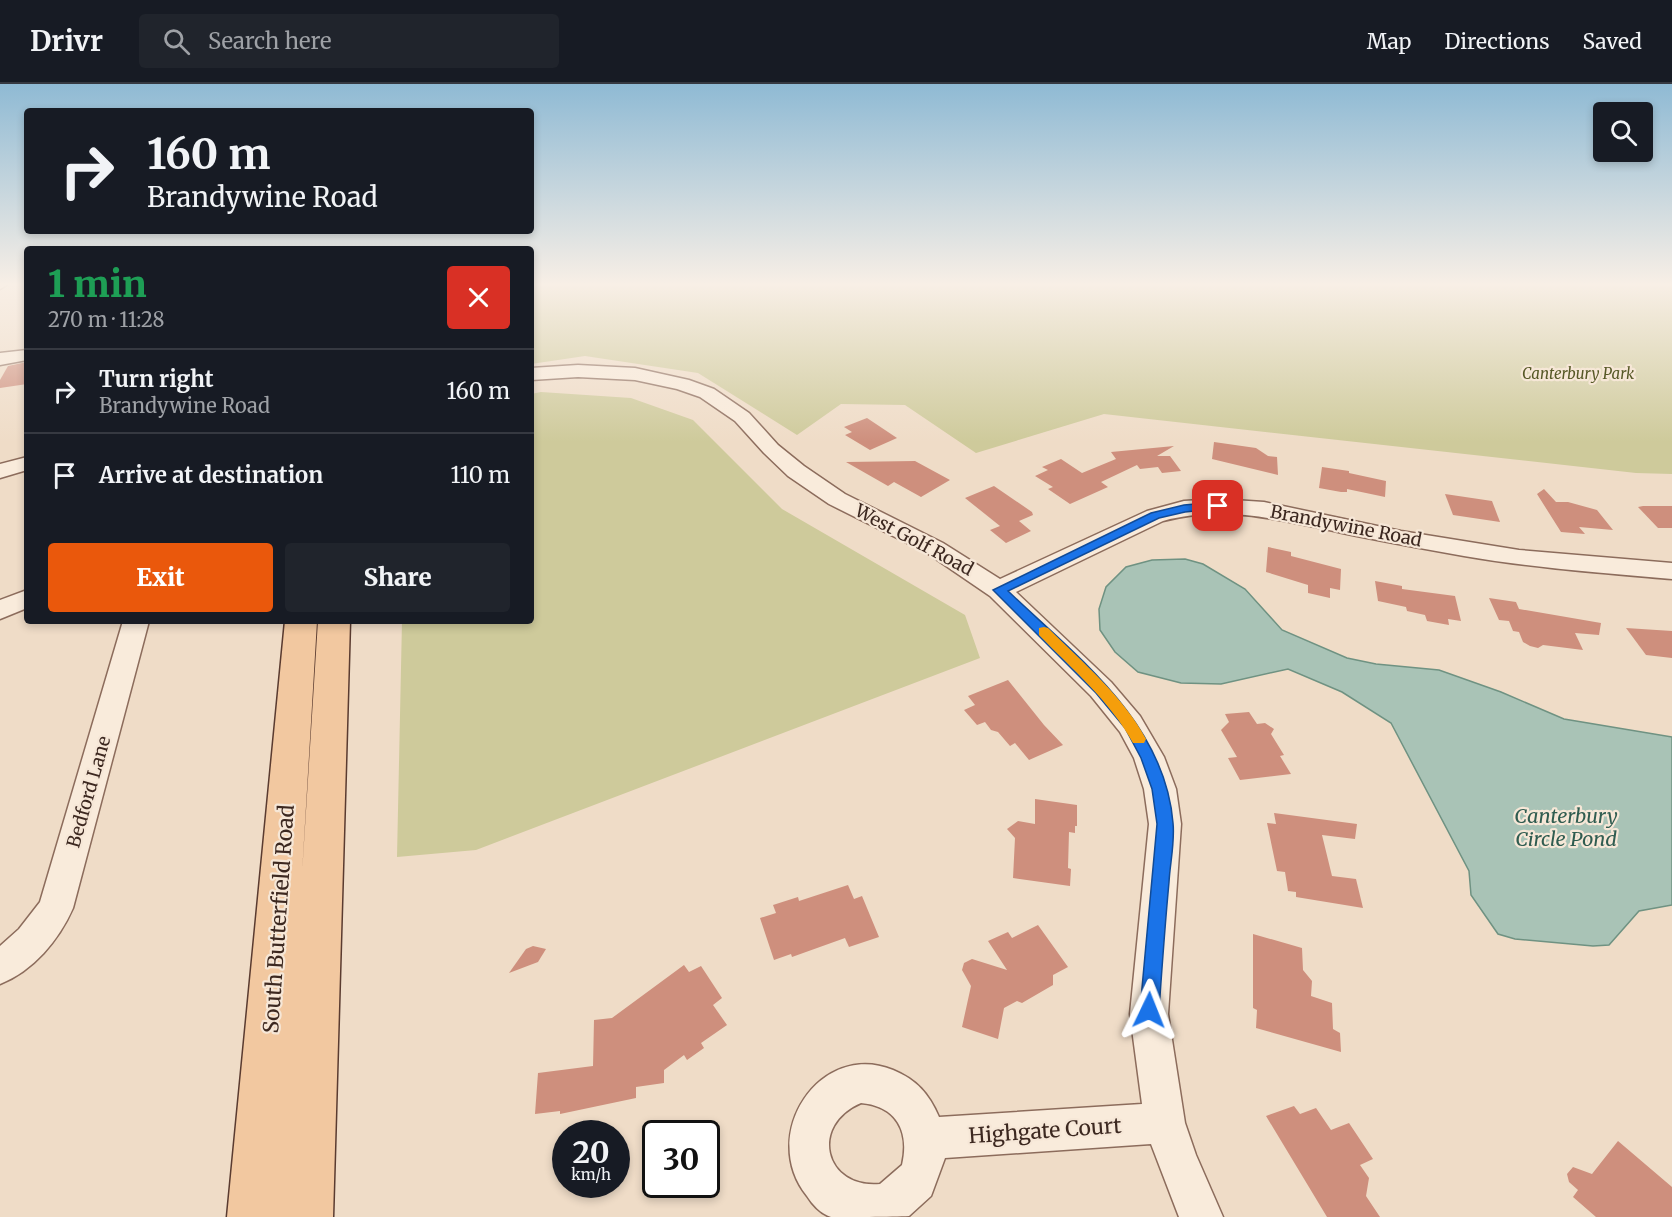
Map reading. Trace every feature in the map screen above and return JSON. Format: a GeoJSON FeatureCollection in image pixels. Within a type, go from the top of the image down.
{"type":"FeatureCollection","features":[{"type":"Feature","properties":{"kind":"main road","name":"South Butterfield Road"},"geometry":{"type":"LineString","coordinates":[[254,1217],[301,624]]}},
{"type":"Feature","properties":{"kind":"main road","name":"South Butterfield Road"},"geometry":{"type":"LineString","coordinates":[[306,1217],[334,624]]}},
{"type":"Feature","properties":{"kind":"street"},"geometry":{"type":"LineString","coordinates":[[0,359],[24,356]]}},
{"type":"Feature","properties":{"kind":"street","name":"West Golf Road"},"geometry":{"type":"LineString","coordinates":[[534,374],[578,371],[635,374],[682,384],[707,393],[742,417],[771,449],[796,471],[837,499],[935,548],[999,590],[1101,689],[1130,724],[1149,757],[1160,789],[1165,834],[1149,1014],[1165,1123],[1176,1159],[1201,1217]]}},
{"type":"Feature","properties":{"kind":"street"},"geometry":{"type":"LineString","coordinates":[[0,471],[24,464]]}},
{"type":"Feature","properties":{"kind":"street","name":"Brandywine Road"},"geometry":{"type":"LineString","coordinates":[[999,590],[1155,516],[1184,508],[1218,506],[1264,509],[1401,538],[1519,558],[1672,571]]}},
{"type":"Feature","properties":{"kind":"street"},"geometry":{"type":"LineString","coordinates":[[0,610],[24,599]]}},
{"type":"Feature","properties":{"kind":"street","name":"Bedford Lane"},"geometry":{"type":"LineString","coordinates":[[10,960],[44,928],[56,909],[135,624]]}},
{"type":"Feature","properties":{"kind":"street","name":"Highgate Court"},"geometry":{"type":"LineString","coordinates":[[925,1138],[1165,1123]]}},
{"type":"Feature","properties":{"kind":"green space","name":"Canterbury Park"},"geometry":{"type":"Polygon","coordinates":[[[534,336],[1672,336],[1672,474],[1636,473],[1104,414],[976,453],[905,405],[841,404],[797,435],[698,373],[585,356],[534,364],[534,336]]]}},
{"type":"Feature","properties":{"kind":"green space"},"geometry":{"type":"Polygon","coordinates":[[[534,393],[631,398],[693,420],[782,509],[965,615],[980,658],[476,850],[397,857],[402,624],[534,624],[534,393]]]}},
{"type":"Feature","properties":{"kind":"water","name":"Canterbury Circle Pond"},"geometry":{"type":"Polygon","coordinates":[[[1185,559],[1203,564],[1245,589],[1282,630],[1347,658],[1376,664],[1439,670],[1501,692],[1564,719],[1672,737],[1672,905],[1639,911],[1609,945],[1593,946],[1515,939],[1498,934],[1471,895],[1469,871],[1391,723],[1342,692],[1288,669],[1221,684],[1181,683],[1138,672],[1115,652],[1100,630],[1099,609],[1106,587],[1126,567],[1152,560],[1185,559]]]}},
{"type":"Feature","properties":{"kind":"building"},"geometry":{"type":"Polygon","coordinates":[[[24,363],[24,384],[0,388],[0,380],[8,366],[24,363]]]}},
{"type":"Feature","properties":{"kind":"building"},"geometry":{"type":"Polygon","coordinates":[[[867,418],[897,438],[870,450],[845,435],[852,432],[844,427],[867,418]]]}},
{"type":"Feature","properties":{"kind":"building"},"geometry":{"type":"Polygon","coordinates":[[[1214,442],[1256,448],[1268,456],[1277,457],[1278,475],[1212,459],[1214,442]]]}},
{"type":"Feature","properties":{"kind":"building"},"geometry":{"type":"Polygon","coordinates":[[[1174,446],[1157,456],[1170,456],[1181,471],[1162,473],[1158,467],[1140,469],[1137,465],[1101,482],[1108,487],[1070,504],[1048,489],[1053,487],[1035,476],[1048,470],[1042,467],[1061,459],[1082,473],[1116,459],[1111,452],[1174,446]]]}},
{"type":"Feature","properties":{"kind":"building"},"geometry":{"type":"Polygon","coordinates":[[[915,461],[950,480],[921,497],[894,482],[888,486],[846,462],[915,461]]]}},
{"type":"Feature","properties":{"kind":"building"},"geometry":{"type":"Polygon","coordinates":[[[1322,467],[1349,471],[1349,473],[1386,481],[1385,497],[1347,489],[1347,492],[1341,492],[1319,488],[1322,467]]]}},
{"type":"Feature","properties":{"kind":"building"},"geometry":{"type":"Polygon","coordinates":[[[994,486],[1032,512],[1033,515],[1019,521],[1031,531],[1006,543],[990,530],[1000,526],[965,498],[994,486]]]}},
{"type":"Feature","properties":{"kind":"building"},"geometry":{"type":"Polygon","coordinates":[[[1544,489],[1556,502],[1568,502],[1597,510],[1613,530],[1579,527],[1585,534],[1561,532],[1537,494],[1544,489]]]}},
{"type":"Feature","properties":{"kind":"building"},"geometry":{"type":"Polygon","coordinates":[[[1445,494],[1492,501],[1500,522],[1453,515],[1445,494]]]}},
{"type":"Feature","properties":{"kind":"building"},"geometry":{"type":"Polygon","coordinates":[[[1672,506],[1672,528],[1658,528],[1638,507],[1672,506]]]}},
{"type":"Feature","properties":{"kind":"building"},"geometry":{"type":"Polygon","coordinates":[[[1268,547],[1291,552],[1291,556],[1341,569],[1340,590],[1330,588],[1330,598],[1308,593],[1308,585],[1266,572],[1268,547]]]}},
{"type":"Feature","properties":{"kind":"building"},"geometry":{"type":"Polygon","coordinates":[[[1375,581],[1402,586],[1402,589],[1455,596],[1461,621],[1448,619],[1449,625],[1427,621],[1425,615],[1407,611],[1406,607],[1378,601],[1375,581]]]}},
{"type":"Feature","properties":{"kind":"building"},"geometry":{"type":"Polygon","coordinates":[[[1489,598],[1516,602],[1519,609],[1601,623],[1599,635],[1575,633],[1583,650],[1543,645],[1538,648],[1530,646],[1523,642],[1519,632],[1513,631],[1509,621],[1499,620],[1489,598]]]}},
{"type":"Feature","properties":{"kind":"building"},"geometry":{"type":"Polygon","coordinates":[[[1626,628],[1672,631],[1672,658],[1646,655],[1626,628]]]}},
{"type":"Feature","properties":{"kind":"building"},"geometry":{"type":"Polygon","coordinates":[[[1008,680],[1063,745],[1029,760],[1015,743],[1010,746],[985,722],[977,725],[964,710],[975,705],[968,696],[1008,680]]]}},
{"type":"Feature","properties":{"kind":"building"},"geometry":{"type":"Polygon","coordinates":[[[1249,712],[1257,724],[1265,723],[1274,729],[1271,734],[1284,755],[1280,756],[1291,774],[1240,780],[1228,758],[1237,757],[1221,730],[1229,722],[1225,714],[1249,712]]]}},
{"type":"Feature","properties":{"kind":"building"},"geometry":{"type":"Polygon","coordinates":[[[1035,799],[1077,805],[1075,833],[1069,832],[1070,886],[1013,878],[1015,838],[1007,829],[1018,821],[1035,824],[1035,799]]]}},
{"type":"Feature","properties":{"kind":"building"},"geometry":{"type":"Polygon","coordinates":[[[1274,813],[1357,824],[1355,839],[1322,835],[1332,876],[1356,879],[1363,908],[1296,897],[1296,892],[1288,891],[1285,872],[1277,871],[1267,823],[1276,824],[1274,813]]]}},
{"type":"Feature","properties":{"kind":"building"},"geometry":{"type":"Polygon","coordinates":[[[848,885],[854,899],[862,896],[879,937],[849,947],[845,938],[792,957],[791,954],[774,960],[760,918],[776,913],[773,905],[798,897],[799,901],[848,885]]]}},
{"type":"Feature","properties":{"kind":"building"},"geometry":{"type":"Polygon","coordinates":[[[1038,925],[1068,967],[1053,975],[1053,985],[1022,1003],[1017,1001],[1004,1008],[998,1039],[962,1027],[971,986],[962,970],[964,963],[972,959],[1007,970],[988,941],[1008,932],[1012,938],[1038,925]]]}},
{"type":"Feature","properties":{"kind":"building"},"geometry":{"type":"Polygon","coordinates":[[[1253,934],[1302,948],[1303,970],[1312,981],[1311,996],[1332,1003],[1333,1029],[1340,1033],[1341,1052],[1256,1028],[1257,1010],[1253,1008],[1253,934]]]}},
{"type":"Feature","properties":{"kind":"building"},"geometry":{"type":"Polygon","coordinates":[[[533,946],[546,949],[538,962],[509,973],[526,949],[533,946]]]}},
{"type":"Feature","properties":{"kind":"building"},"geometry":{"type":"Polygon","coordinates":[[[684,965],[689,972],[701,966],[722,998],[713,1005],[727,1025],[701,1043],[704,1048],[687,1060],[684,1055],[664,1070],[664,1083],[636,1087],[636,1098],[560,1114],[560,1111],[535,1114],[538,1073],[593,1066],[594,1020],[612,1018],[684,965]]]}},
{"type":"Feature","properties":{"kind":"building"},"geometry":{"type":"Polygon","coordinates":[[[1294,1106],[1300,1114],[1316,1108],[1331,1130],[1349,1123],[1373,1159],[1360,1165],[1369,1178],[1366,1196],[1380,1217],[1327,1217],[1266,1116],[1294,1106]]]}},
{"type":"Feature","properties":{"kind":"building"},"geometry":{"type":"Polygon","coordinates":[[[1618,1141],[1672,1187],[1672,1217],[1596,1217],[1573,1197],[1578,1190],[1569,1182],[1567,1174],[1573,1167],[1592,1174],[1618,1141]]]}},
{"type":"Feature","properties":{"kind":"slow traffic"},"geometry":{"type":"LineString","coordinates":[[1044,632],[1101,689],[1130,724],[1139,739]]}},
{"type":"Feature","properties":{"kind":"route"},"geometry":{"type":"LineString","coordinates":[[1149,1010],[1165,824],[1160,789],[1149,757],[1130,724],[1101,689],[999,590],[1165,512],[1184,508],[1218,506]]}}]}
